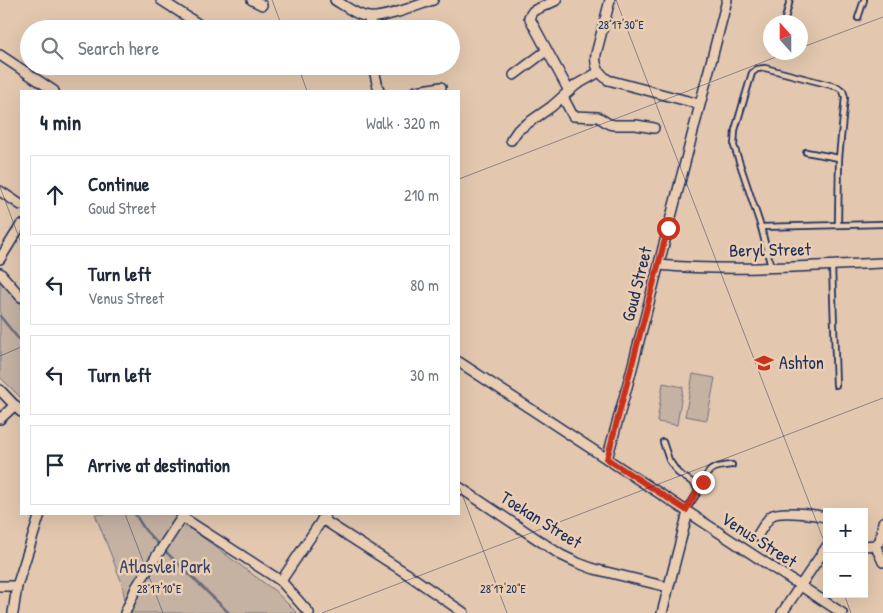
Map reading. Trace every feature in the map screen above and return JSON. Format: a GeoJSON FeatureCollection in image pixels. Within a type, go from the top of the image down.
{"type":"FeatureCollection","features":[{"type":"Feature","properties":{"kind":"street"},"geometry":{"type":"LineString","coordinates":[[162,0],[192,20]]}},
{"type":"Feature","properties":{"kind":"street"},"geometry":{"type":"LineString","coordinates":[[252,0],[262,5]]}},
{"type":"Feature","properties":{"kind":"street"},"geometry":{"type":"LineString","coordinates":[[334,0],[371,18],[433,0]]}},
{"type":"Feature","properties":{"kind":"street"},"geometry":{"type":"LineString","coordinates":[[557,0],[533,11],[529,17],[566,94],[573,116],[598,117],[614,125],[636,125],[654,128]]}},
{"type":"Feature","properties":{"kind":"street"},"geometry":{"type":"LineString","coordinates":[[610,0],[595,60],[599,72],[608,80],[699,104]]}},
{"type":"Feature","properties":{"kind":"street","name":"Goud Street"},"geometry":{"type":"LineString","coordinates":[[607,459],[727,0]]}},
{"type":"Feature","properties":{"kind":"street"},"geometry":{"type":"LineString","coordinates":[[514,75],[546,51]]}},
{"type":"Feature","properties":{"kind":"street"},"geometry":{"type":"LineString","coordinates":[[0,56],[20,69]]}},
{"type":"Feature","properties":{"kind":"street"},"geometry":{"type":"LineString","coordinates":[[511,140],[518,130],[576,85],[599,72]]}},
{"type":"Feature","properties":{"kind":"street"},"geometry":{"type":"LineString","coordinates":[[29,75],[52,90]]}},
{"type":"Feature","properties":{"kind":"street"},"geometry":{"type":"LineString","coordinates":[[375,75],[378,90]]}},
{"type":"Feature","properties":{"kind":"street"},"geometry":{"type":"LineString","coordinates":[[422,90],[441,87]]}},
{"type":"Feature","properties":{"kind":"street"},"geometry":{"type":"LineString","coordinates":[[0,190],[20,204]]}},
{"type":"Feature","properties":{"kind":"street"},"geometry":{"type":"LineString","coordinates":[[0,259],[20,227]]}},
{"type":"Feature","properties":{"kind":"street","name":"Beryl Street"},"geometry":{"type":"LineString","coordinates":[[659,265],[680,267],[771,267],[883,263]]}},
{"type":"Feature","properties":{"kind":"street"},"geometry":{"type":"LineString","coordinates":[[0,273],[20,296]]}},
{"type":"Feature","properties":{"kind":"street","name":"Venus Street"},"geometry":{"type":"LineString","coordinates":[[460,363],[842,613]]}},
{"type":"Feature","properties":{"kind":"street"},"geometry":{"type":"LineString","coordinates":[[0,390],[18,408],[0,419]]}},
{"type":"Feature","properties":{"kind":"street","name":"Toekan Street"},"geometry":{"type":"LineString","coordinates":[[460,488],[561,555],[578,563],[668,587]]}},
{"type":"Feature","properties":{"kind":"street"},"geometry":{"type":"LineString","coordinates":[[662,613],[687,511]]}},
{"type":"Feature","properties":{"kind":"street"},"geometry":{"type":"LineString","coordinates":[[757,536],[770,517],[776,513],[823,517]]}},
{"type":"Feature","properties":{"kind":"street"},"geometry":{"type":"LineString","coordinates":[[13,613],[17,586],[40,515]]}},
{"type":"Feature","properties":{"kind":"street"},"geometry":{"type":"LineString","coordinates":[[125,613],[137,586],[183,515],[281,581],[309,613]]}},
{"type":"Feature","properties":{"kind":"street"},"geometry":{"type":"LineString","coordinates":[[281,581],[324,517],[464,613]]}},
{"type":"Feature","properties":{"kind":"street"},"geometry":{"type":"LineString","coordinates":[[868,546],[875,545],[880,541],[883,522]]}},
{"type":"Feature","properties":{"kind":"street"},"geometry":{"type":"LineString","coordinates":[[875,545],[883,562]]}},
{"type":"Feature","properties":{"kind":"street"},"geometry":{"type":"LineString","coordinates":[[782,613],[823,552]]}},
{"type":"Feature","properties":{"kind":"street"},"geometry":{"type":"LineString","coordinates":[[0,586],[17,586]]}},
{"type":"Feature","properties":{"kind":"lane"},"geometry":{"type":"LineString","coordinates":[[786,15],[790,0]]}},
{"type":"Feature","properties":{"kind":"lane"},"geometry":{"type":"LineString","coordinates":[[858,18],[864,0]]}},
{"type":"Feature","properties":{"kind":"lane"},"geometry":{"type":"LineString","coordinates":[[771,267],[761,226],[734,146],[735,130],[752,73],[757,69],[764,68],[838,87],[843,90],[838,224]]}},
{"type":"Feature","properties":{"kind":"lane"},"geometry":{"type":"LineString","coordinates":[[806,152],[840,158]]}},
{"type":"Feature","properties":{"kind":"lane"},"geometry":{"type":"LineString","coordinates":[[761,226],[883,224]]}},
{"type":"Feature","properties":{"kind":"lane"},"geometry":{"type":"LineString","coordinates":[[832,265],[836,385]]}},
{"type":"Feature","properties":{"kind":"lane"},"geometry":{"type":"LineString","coordinates":[[663,442],[669,460],[678,473],[695,484],[698,492]]}},
{"type":"Feature","properties":{"kind":"lane"},"geometry":{"type":"LineString","coordinates":[[687,511],[707,473],[714,466],[732,464]]}},
{"type":"Feature","properties":{"kind":"green space"},"geometry":{"type":"Polygon","coordinates":[[[0,281],[20,302],[20,397],[0,377],[0,281]]]}},
{"type":"Feature","properties":{"kind":"green space"},"geometry":{"type":"Polygon","coordinates":[[[693,374],[715,378],[707,420],[685,416],[693,374]]]}},
{"type":"Feature","properties":{"kind":"green space"},"geometry":{"type":"Polygon","coordinates":[[[663,383],[683,387],[677,425],[657,422],[663,383]]]}},
{"type":"Feature","properties":{"kind":"green space","name":"Atlasvlei Park"},"geometry":{"type":"Polygon","coordinates":[[[95,515],[172,515],[275,591],[297,613],[127,613],[122,583],[95,515]]]}},
{"type":"Feature","properties":{"kind":"waterway"},"geometry":{"type":"LineString","coordinates":[[0,316],[20,341]]}},
{"type":"Feature","properties":{"kind":"waterway"},"geometry":{"type":"LineString","coordinates":[[136,515],[145,530],[160,546]]}},
{"type":"Feature","properties":{"kind":"waterway"},"geometry":{"type":"LineString","coordinates":[[164,550],[229,613]]}},
{"type":"Feature","properties":{"kind":"place","name":"Ashton"},"geometry":{"type":"Point","coordinates":[764,363]}},
{"type":"Feature","properties":{"kind":"route"},"geometry":{"type":"LineString","coordinates":[[668,228],[607,459],[686,510],[703,482]]}}]}
